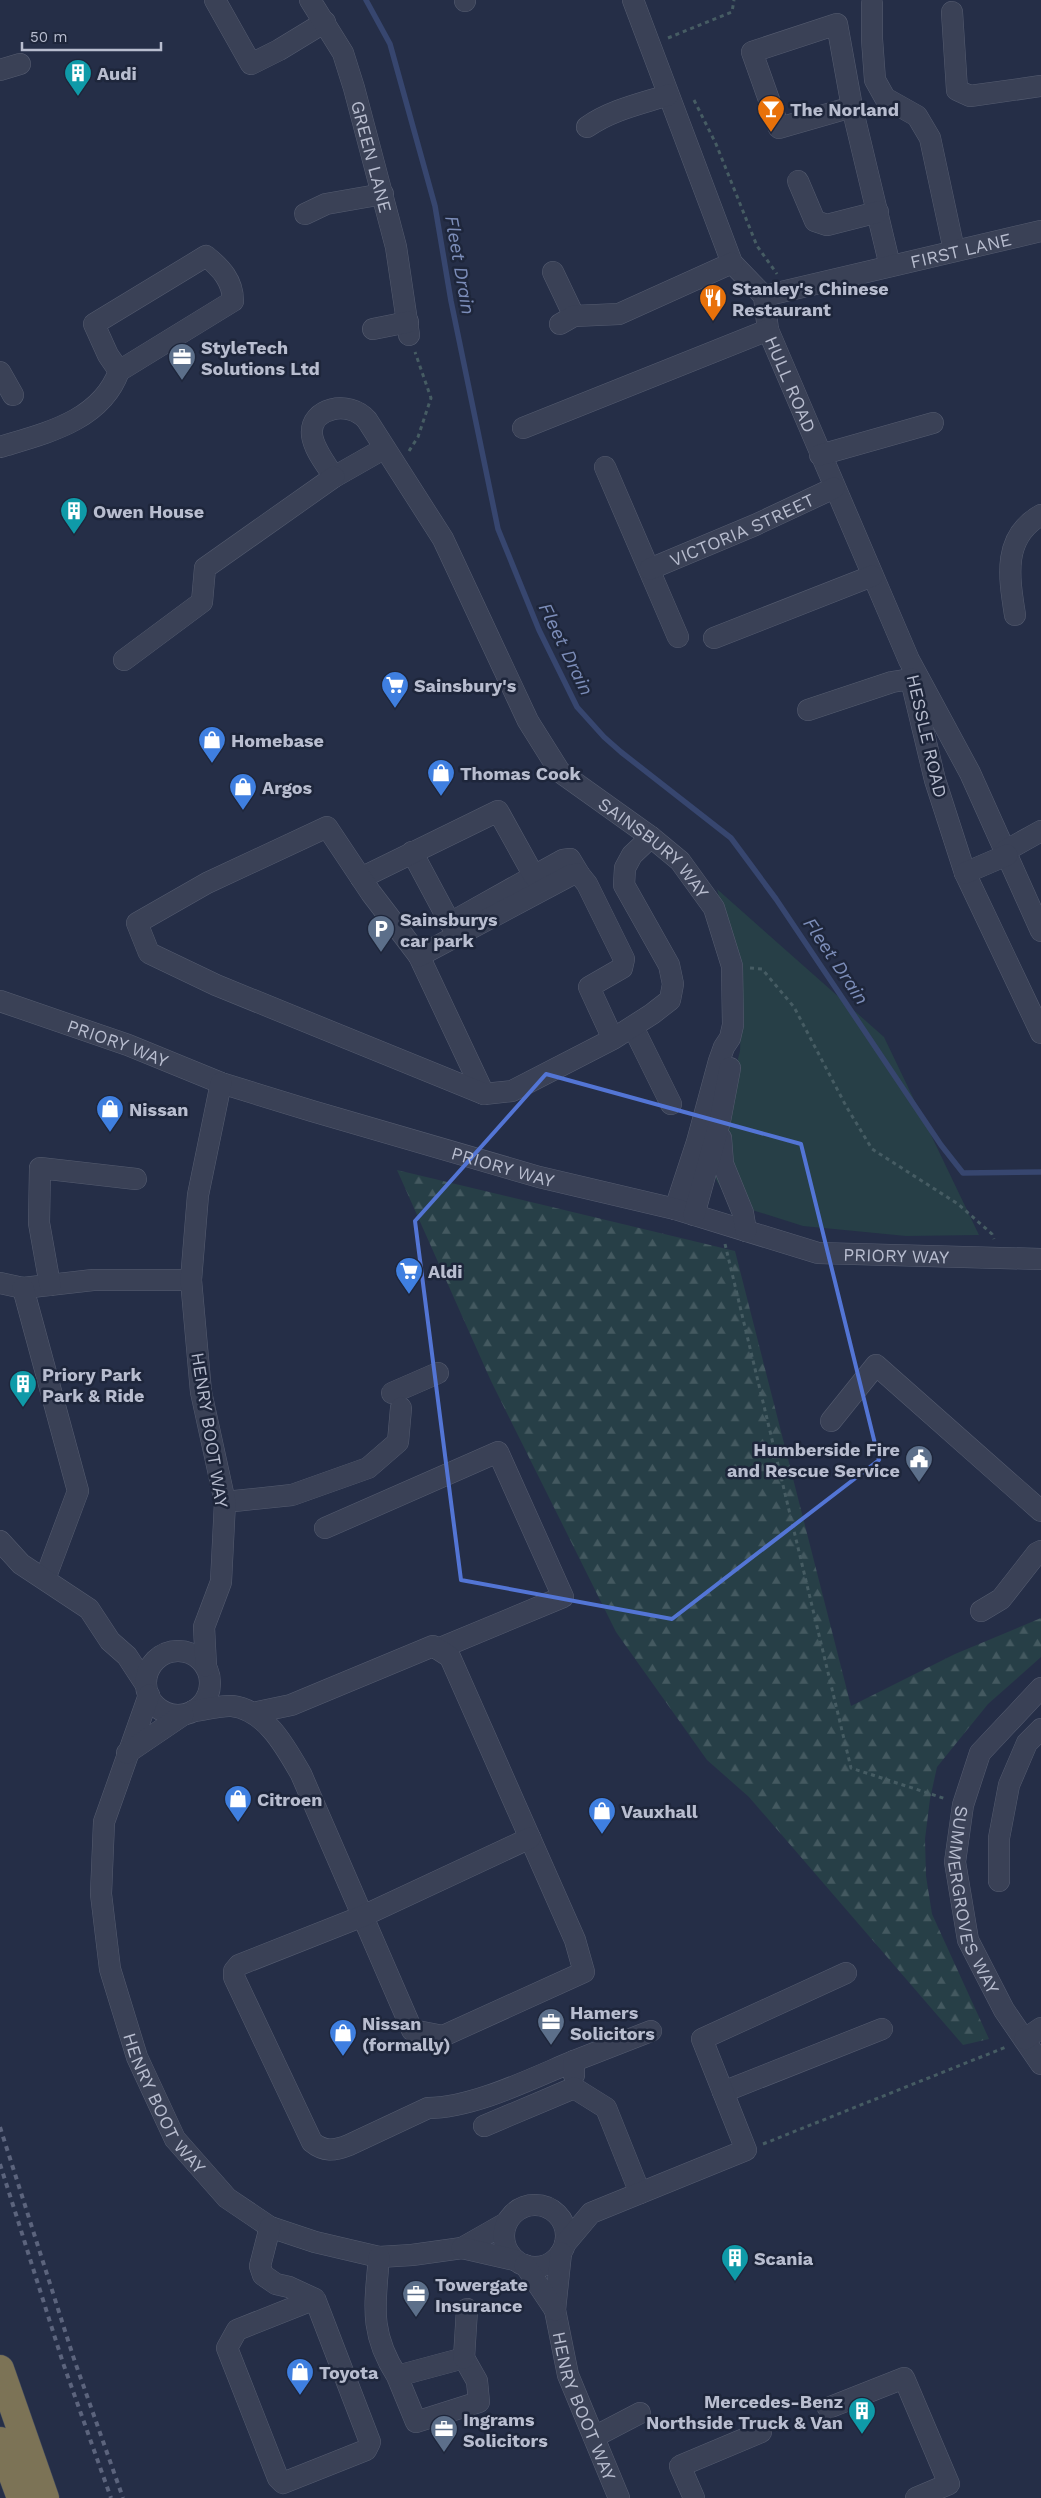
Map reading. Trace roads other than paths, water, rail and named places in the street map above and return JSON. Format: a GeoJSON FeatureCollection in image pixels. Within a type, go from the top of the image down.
{"type":"FeatureCollection","features":[{"type":"Feature","properties":{"kind":"highway"},"geometry":{"type":"LineString","coordinates":[[0,2354],[41,2487]]}},
{"type":"Feature","properties":{"kind":"highway"},"geometry":{"type":"LineString","coordinates":[[0,2369],[41,2487]]}},
{"type":"Feature","properties":{"kind":"highway"},"geometry":{"type":"LineString","coordinates":[[0,2441],[21,2498]]}},
{"type":"Feature","properties":{"kind":"street"},"geometry":{"type":"LineString","coordinates":[[215,0],[251,64],[279,50],[325,22]]}},
{"type":"Feature","properties":{"kind":"street","name":"GREEN LANE"},"geometry":{"type":"LineString","coordinates":[[310,0],[325,22],[346,62],[396,247],[408,328],[373,329]]}},
{"type":"Feature","properties":{"kind":"street"},"geometry":{"type":"LineString","coordinates":[[633,0],[732,263],[764,296]]}},
{"type":"Feature","properties":{"kind":"street"},"geometry":{"type":"LineString","coordinates":[[872,4],[875,80],[885,98],[917,116],[930,138],[954,250]]}},
{"type":"Feature","properties":{"kind":"street"},"geometry":{"type":"LineString","coordinates":[[952,12],[955,84],[957,90],[970,96],[1041,86]]}},
{"type":"Feature","properties":{"kind":"street"},"geometry":{"type":"LineString","coordinates":[[852,107],[779,128],[752,52],[837,24],[852,107],[890,266]]}},
{"type":"Feature","properties":{"kind":"street"},"geometry":{"type":"LineString","coordinates":[[587,127],[598,119],[668,95]]}},
{"type":"Feature","properties":{"kind":"street"},"geometry":{"type":"LineString","coordinates":[[798,181],[815,221],[826,225],[878,212]]}},
{"type":"Feature","properties":{"kind":"street"},"geometry":{"type":"LineString","coordinates":[[305,214],[326,204],[383,194]]}},
{"type":"Feature","properties":{"kind":"street","name":"FIRST LANE"},"geometry":{"type":"LineString","coordinates":[[764,296],[1041,231]]}},
{"type":"Feature","properties":{"kind":"street"},"geometry":{"type":"LineString","coordinates":[[0,447],[47,433],[91,411],[114,386],[119,371],[233,301],[233,290],[222,269],[206,256],[94,324],[108,354],[119,371]]}},
{"type":"Feature","properties":{"kind":"street"},"geometry":{"type":"LineString","coordinates":[[553,272],[567,320],[620,314],[732,263]]}},
{"type":"Feature","properties":{"kind":"street","name":"HULL ROAD"},"geometry":{"type":"LineString","coordinates":[[764,296],[768,330],[910,670]]}},
{"type":"Feature","properties":{"kind":"street"},"geometry":{"type":"LineString","coordinates":[[523,428],[768,330]]}},
{"type":"Feature","properties":{"kind":"street"},"geometry":{"type":"LineString","coordinates":[[0,372],[13,395]]}},
{"type":"Feature","properties":{"kind":"street"},"geometry":{"type":"LineString","coordinates":[[124,660],[202,602],[205,568],[334,476],[384,448],[362,413],[348,407],[339,407],[327,412],[317,420],[312,433],[316,447],[334,476]]}},
{"type":"Feature","properties":{"kind":"street"},"geometry":{"type":"LineString","coordinates":[[820,455],[933,423]]}},
{"type":"Feature","properties":{"kind":"street","name":"SAINSBURY WAY"},"geometry":{"type":"LineString","coordinates":[[384,448],[444,539],[528,721],[560,772],[651,837],[680,861],[714,908],[732,966],[734,1004],[730,1038],[724,1047],[719,1061],[697,1142],[685,1212]]}},
{"type":"Feature","properties":{"kind":"street"},"geometry":{"type":"LineString","coordinates":[[605,467],[678,637]]}},
{"type":"Feature","properties":{"kind":"street","name":"VICTORIA STREET"},"geometry":{"type":"LineString","coordinates":[[650,569],[754,525],[834,488]]}},
{"type":"Feature","properties":{"kind":"street"},"geometry":{"type":"LineString","coordinates":[[1015,615],[1010,587],[1011,555],[1022,528],[1041,515]]}},
{"type":"Feature","properties":{"kind":"street"},"geometry":{"type":"LineString","coordinates":[[714,638],[872,576]]}},
{"type":"Feature","properties":{"kind":"street"},"geometry":{"type":"LineString","coordinates":[[808,710],[892,682],[910,670]]}},
{"type":"Feature","properties":{"kind":"street","name":"HESSLE ROAD"},"geometry":{"type":"LineString","coordinates":[[910,670],[970,774],[1041,931]]}},
{"type":"Feature","properties":{"kind":"street","name":"HESSLE ROAD"},"geometry":{"type":"LineString","coordinates":[[910,670],[935,780],[965,873],[1041,1032]]}},
{"type":"Feature","properties":{"kind":"street"},"geometry":{"type":"LineString","coordinates":[[361,878],[498,811],[534,876]]}},
{"type":"Feature","properties":{"kind":"street"},"geometry":{"type":"LineString","coordinates":[[484,1094],[419,956],[361,878],[327,827],[207,883],[137,922],[149,953],[216,985],[484,1094],[512,1091],[614,1039],[670,1000],[673,984],[669,965],[624,885],[625,868],[632,856],[651,837]]}},
{"type":"Feature","properties":{"kind":"street"},"geometry":{"type":"LineString","coordinates":[[965,873],[1006,853],[1041,832]]}},
{"type":"Feature","properties":{"kind":"street"},"geometry":{"type":"LineString","coordinates":[[412,852],[450,923],[563,860],[570,859],[588,884],[624,959],[622,968],[589,987],[614,1039]]}},
{"type":"Feature","properties":{"kind":"street"},"geometry":{"type":"LineString","coordinates":[[419,956],[571,875],[579,874]]}},
{"type":"Feature","properties":{"kind":"street","name":"PRIORY WAY"},"geometry":{"type":"LineString","coordinates":[[0,1001],[128,1045],[221,1083],[539,1177],[685,1212],[818,1253],[1021,1258]]}},
{"type":"Feature","properties":{"kind":"street"},"geometry":{"type":"LineString","coordinates":[[633,1027],[671,1104]]}},
{"type":"Feature","properties":{"kind":"street","name":"SAINSBURY WAY"},"geometry":{"type":"LineString","coordinates":[[685,1212],[720,1120],[733,1055],[733,1044],[730,1038]]}},
{"type":"Feature","properties":{"kind":"street","name":"HENRY BOOT WAY"},"geometry":{"type":"LineString","coordinates":[[204,1627],[221,1582],[224,1502],[201,1392],[191,1280],[198,1195],[221,1083]]}},
{"type":"Feature","properties":{"kind":"street"},"geometry":{"type":"LineString","coordinates":[[720,1120],[723,1164],[743,1213],[746,1231]]}},
{"type":"Feature","properties":{"kind":"street"},"geometry":{"type":"LineString","coordinates":[[50,1285],[39,1223],[40,1168],[136,1179]]}},
{"type":"Feature","properties":{"kind":"street"},"geometry":{"type":"LineString","coordinates":[[1021,1258],[1041,1246]]}},
{"type":"Feature","properties":{"kind":"street"},"geometry":{"type":"LineString","coordinates":[[0,1283],[23,1288],[93,1280],[191,1280]]}},
{"type":"Feature","properties":{"kind":"street"},"geometry":{"type":"LineString","coordinates":[[23,1288],[78,1491],[45,1578]]}},
{"type":"Feature","properties":{"kind":"street"},"geometry":{"type":"LineString","coordinates":[[831,1421],[876,1365],[1041,1511]]}},
{"type":"Feature","properties":{"kind":"street"},"geometry":{"type":"LineString","coordinates":[[224,1502],[292,1495],[368,1468],[398,1442],[396,1401],[438,1373]]}},
{"type":"Feature","properties":{"kind":"street"},"geometry":{"type":"LineString","coordinates":[[325,1528],[498,1452],[563,1597],[438,1649]]}},
{"type":"Feature","properties":{"kind":"street"},"geometry":{"type":"LineString","coordinates":[[0,1541],[21,1564],[45,1578],[89,1609],[110,1641],[127,1656],[148,1690],[154,1704],[162,1711],[173,1715],[231,1706],[253,1713],[282,1740],[301,1774],[412,2030],[443,2036],[584,1972],[575,1940],[450,1656],[433,1646],[291,1705],[253,1713]]}},
{"type":"Feature","properties":{"kind":"street"},"geometry":{"type":"LineString","coordinates":[[981,1611],[1001,1599],[1037,1553],[1041,1551]]}},
{"type":"Feature","properties":{"kind":"street"},"geometry":{"type":"LineString","coordinates":[[127,1753],[188,1713],[207,1697],[208,1671],[204,1627],[152,1664],[147,1674],[148,1690]]}},
{"type":"Feature","properties":{"kind":"street"},"geometry":{"type":"LineString","coordinates":[[127,1656],[180,1651],[190,1653],[208,1671],[231,1706]]}},
{"type":"Feature","properties":{"kind":"street","name":"SUMMERGROVES WAY"},"geometry":{"type":"LineString","coordinates":[[1041,1688],[980,1752],[963,1805],[955,1862],[968,1940],[1004,2010],[1033,2034],[1041,2064]]}},
{"type":"Feature","properties":{"kind":"street","name":"HENRY BOOT WAY"},"geometry":{"type":"LineString","coordinates":[[148,1690],[104,1822],[101,1894],[110,1969],[138,2057],[175,2139],[227,2198],[270,2227],[315,2242],[380,2257],[462,2248]]}},
{"type":"Feature","properties":{"kind":"street"},"geometry":{"type":"LineString","coordinates":[[998,1881],[1008,1838],[1009,1785],[1027,1743],[1041,1730]]}},
{"type":"Feature","properties":{"kind":"street"},"geometry":{"type":"LineString","coordinates":[[530,1838],[363,1916],[239,1965],[234,1971],[234,1977],[312,2142],[318,2147],[336,2150],[428,2108],[442,2108],[485,2096],[652,2031]]}},
{"type":"Feature","properties":{"kind":"street"},"geometry":{"type":"LineString","coordinates":[[462,2248],[520,2263],[545,2265],[554,2261],[591,2213],[746,2150],[702,2039],[846,1972]]}},
{"type":"Feature","properties":{"kind":"street"},"geometry":{"type":"LineString","coordinates":[[723,2092],[882,2029]]}},
{"type":"Feature","properties":{"kind":"street"},"geometry":{"type":"LineString","coordinates":[[574,2061],[574,2088]]}},
{"type":"Feature","properties":{"kind":"street"},"geometry":{"type":"LineString","coordinates":[[484,2126],[574,2088]]}},
{"type":"Feature","properties":{"kind":"street"},"geometry":{"type":"LineString","coordinates":[[574,2088],[606,2108],[640,2193]]}},
{"type":"Feature","properties":{"kind":"street"},"geometry":{"type":"LineString","coordinates":[[462,2248],[506,2223],[516,2211],[530,2204],[591,2213]]}},
{"type":"Feature","properties":{"kind":"street"},"geometry":{"type":"LineString","coordinates":[[550,2208],[564,2223],[566,2234],[555,2310]]}},
{"type":"Feature","properties":{"kind":"street"},"geometry":{"type":"LineString","coordinates":[[506,2223],[504,2243],[555,2310]]}},
{"type":"Feature","properties":{"kind":"street"},"geometry":{"type":"LineString","coordinates":[[270,2227],[260,2266],[263,2275],[276,2284],[289,2287],[315,2299],[370,2442],[366,2450],[283,2483],[278,2478],[227,2348],[237,2330],[315,2299]]}},
{"type":"Feature","properties":{"kind":"street"},"geometry":{"type":"LineString","coordinates":[[380,2257],[376,2301],[376,2331],[381,2348],[397,2376],[416,2422],[479,2402],[477,2381],[469,2363],[464,2358],[467,2310]]}},
{"type":"Feature","properties":{"kind":"street","name":"HENRY BOOT WAY"},"geometry":{"type":"LineString","coordinates":[[555,2310],[568,2375],[619,2498]]}},
{"type":"Feature","properties":{"kind":"street"},"geometry":{"type":"LineString","coordinates":[[397,2376],[464,2358]]}},
{"type":"Feature","properties":{"kind":"street"},"geometry":{"type":"LineString","coordinates":[[828,2408],[904,2378],[949,2484],[916,2498]]}},
{"type":"Feature","properties":{"kind":"street"},"geometry":{"type":"LineString","coordinates":[[594,2437],[640,2413]]}},
{"type":"Feature","properties":{"kind":"street"},"geometry":{"type":"LineString","coordinates":[[694,2498],[680,2466],[761,2432]]}},
{"type":"Feature","properties":{"kind":"waterway","name":"Fleet Drain"},"geometry":{"type":"LineString","coordinates":[[366,0],[390,44],[435,206],[451,301],[498,529],[539,630],[577,707],[604,737],[621,752],[731,838],[776,899],[941,1145],[963,1173],[1041,1172]]}},
{"type":"Feature","properties":{"kind":"railway"},"geometry":{"type":"LineString","coordinates":[[0,2127],[74,2359],[123,2498]]}},
{"type":"Feature","properties":{"kind":"railway"},"geometry":{"type":"LineString","coordinates":[[0,2164],[63,2363],[111,2498]]}},
{"type":"Feature","properties":{"kind":"place","name":"Audi"},"geometry":{"type":"Point","coordinates":[78,97]}},
{"type":"Feature","properties":{"kind":"place","name":"The Norland"},"geometry":{"type":"Point","coordinates":[771,133]}},
{"type":"Feature","properties":{"kind":"place","name":"Stanley's Chinese Restaurant"},"geometry":{"type":"Point","coordinates":[713,322]}},
{"type":"Feature","properties":{"kind":"place","name":"StyleTech Solutions Ltd"},"geometry":{"type":"Point","coordinates":[182,381]}},
{"type":"Feature","properties":{"kind":"place","name":"Owen House"},"geometry":{"type":"Point","coordinates":[74,535]}},
{"type":"Feature","properties":{"kind":"place","name":"Sainsbury's"},"geometry":{"type":"Point","coordinates":[395,709]}},
{"type":"Feature","properties":{"kind":"place","name":"Homebase"},"geometry":{"type":"Point","coordinates":[212,764]}},
{"type":"Feature","properties":{"kind":"place","name":"Thomas Cook"},"geometry":{"type":"Point","coordinates":[441,797]}},
{"type":"Feature","properties":{"kind":"place","name":"Argos"},"geometry":{"type":"Point","coordinates":[243,811]}},
{"type":"Feature","properties":{"kind":"place","name":"Sainsburys car park"},"geometry":{"type":"Point","coordinates":[381,953]}},
{"type":"Feature","properties":{"kind":"place","name":"Nissan"},"geometry":{"type":"Point","coordinates":[110,1133]}},
{"type":"Feature","properties":{"kind":"place","name":"Aldi"},"geometry":{"type":"Point","coordinates":[409,1295]}},
{"type":"Feature","properties":{"kind":"place","name":"Priory Park Park & Ride"},"geometry":{"type":"Point","coordinates":[23,1408]}},
{"type":"Feature","properties":{"kind":"place","name":"Humberside Fire and Rescue Service"},"geometry":{"type":"Point","coordinates":[919,1483]}},
{"type":"Feature","properties":{"kind":"place","name":"Citroen"},"geometry":{"type":"Point","coordinates":[238,1823]}},
{"type":"Feature","properties":{"kind":"place","name":"Vauxhall"},"geometry":{"type":"Point","coordinates":[602,1835]}},
{"type":"Feature","properties":{"kind":"place","name":"Hamers Solicitors"},"geometry":{"type":"Point","coordinates":[551,2046]}},
{"type":"Feature","properties":{"kind":"place","name":"Nissan (formally)"},"geometry":{"type":"Point","coordinates":[343,2057]}},
{"type":"Feature","properties":{"kind":"place","name":"Scania"},"geometry":{"type":"Point","coordinates":[735,2282]}},
{"type":"Feature","properties":{"kind":"place","name":"Towergate Insurance"},"geometry":{"type":"Point","coordinates":[416,2318]}},
{"type":"Feature","properties":{"kind":"place","name":"Toyota"},"geometry":{"type":"Point","coordinates":[300,2396]}},
{"type":"Feature","properties":{"kind":"place","name":"Mercedes-Benz Northside Truck & Van"},"geometry":{"type":"Point","coordinates":[862,2435]}},
{"type":"Feature","properties":{"kind":"place","name":"Ingrams Solicitors"},"geometry":{"type":"Point","coordinates":[444,2453]}}]}
